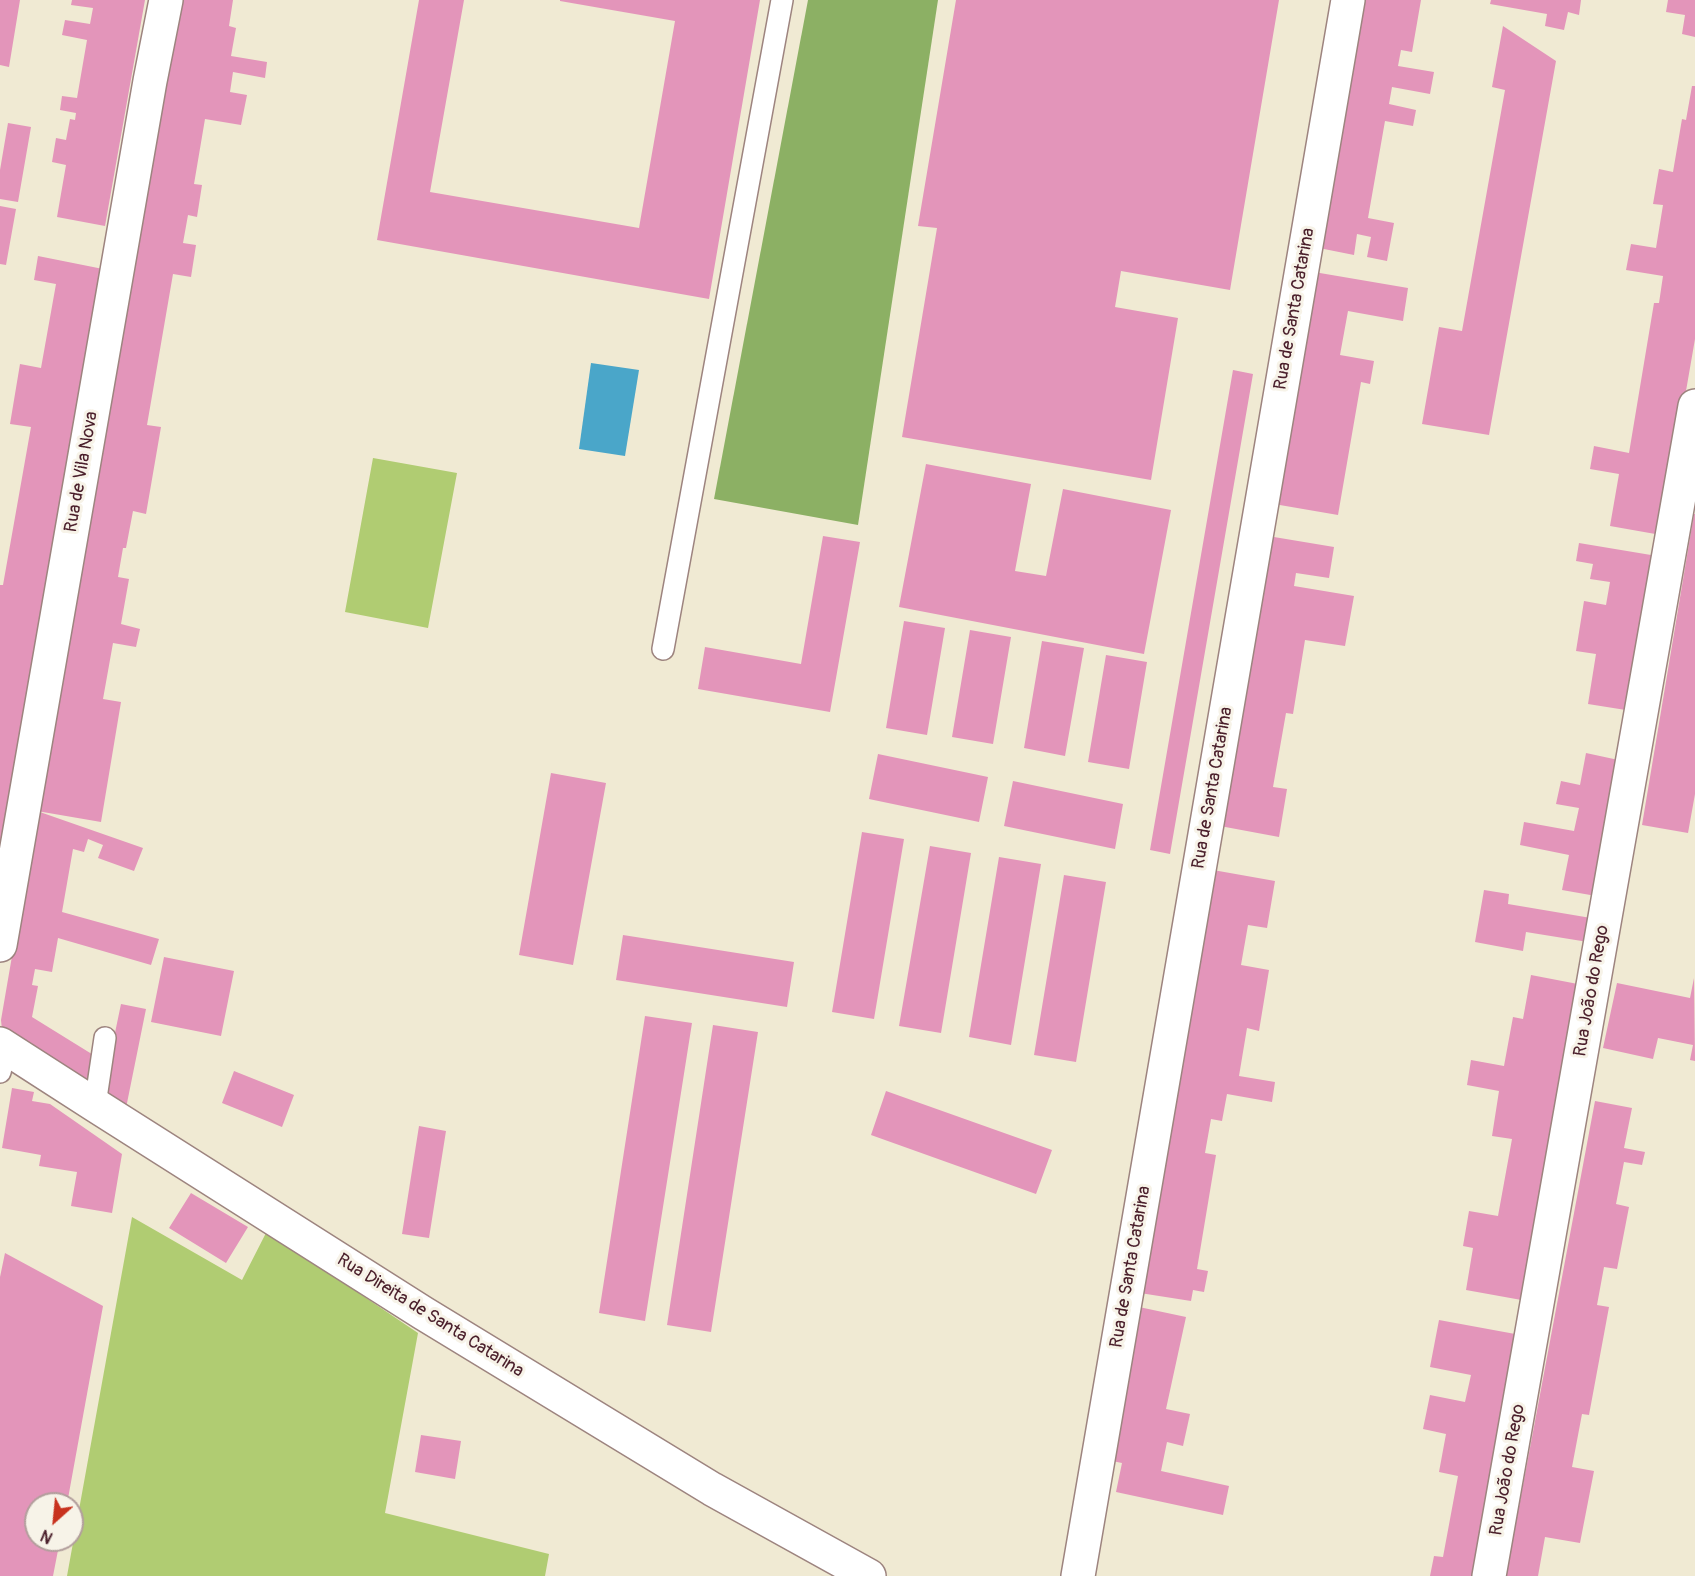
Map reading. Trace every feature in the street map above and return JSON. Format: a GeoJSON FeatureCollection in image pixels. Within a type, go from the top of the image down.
{"type":"FeatureCollection","features":[{"type":"Feature","properties":{"kind":"street","name":"Rua de Vila Nova"},"geometry":{"type":"LineString","coordinates":[[0,945],[148,92],[166,0]]}},
{"type":"Feature","properties":{"kind":"street","name":"Rua de Santa Catarina"},"geometry":{"type":"LineString","coordinates":[[1078,1576],[1348,0]]}},
{"type":"Feature","properties":{"kind":"street","name":"Rua João do Rego"},"geometry":{"type":"LineString","coordinates":[[1489,1576],[1695,406]]}},
{"type":"Feature","properties":{"kind":"street","name":"Rua Direita de Santa Catarina"},"geometry":{"type":"LineString","coordinates":[[2,1054],[95,1106],[423,1313],[712,1490],[869,1576]]}},
{"type":"Feature","properties":{"kind":"lane"},"geometry":{"type":"LineString","coordinates":[[663,649],[782,0]]}},
{"type":"Feature","properties":{"kind":"lane"},"geometry":{"type":"LineString","coordinates":[[95,1106],[105,1038]]}},
{"type":"Feature","properties":{"kind":"green space"},"geometry":{"type":"Polygon","coordinates":[[[808,0],[938,0],[858,525],[714,499],[808,0]]]}},
{"type":"Feature","properties":{"kind":"green space"},"geometry":{"type":"Polygon","coordinates":[[[373,458],[457,473],[428,628],[345,612],[373,458]]]}},
{"type":"Feature","properties":{"kind":"green space"},"geometry":{"type":"Polygon","coordinates":[[[132,1217],[242,1280],[267,1231],[418,1333],[385,1513],[549,1554],[545,1576],[67,1576],[71,1552],[84,1552],[82,1492],[132,1217]]]}},
{"type":"Feature","properties":{"kind":"water"},"geometry":{"type":"Polygon","coordinates":[[[591,363],[639,370],[625,456],[579,449],[591,363]]]}},
{"type":"Feature","properties":{"kind":"building"},"geometry":{"type":"Polygon","coordinates":[[[0,0],[20,0],[9,67],[0,65],[0,0]]]}},
{"type":"Feature","properties":{"kind":"building"},"geometry":{"type":"Polygon","coordinates":[[[72,0],[145,0],[105,226],[57,217],[66,165],[52,162],[56,138],[66,140],[70,119],[75,120],[76,113],[60,110],[62,96],[77,98],[87,40],[62,35],[65,20],[90,24],[93,8],[71,5],[72,0]]]}},
{"type":"Feature","properties":{"kind":"building"},"geometry":{"type":"Polygon","coordinates":[[[178,0],[233,0],[229,26],[236,28],[231,56],[267,62],[265,78],[233,72],[230,92],[247,95],[241,125],[205,119],[194,184],[202,185],[197,217],[188,215],[183,243],[196,245],[191,277],[173,274],[147,425],[161,427],[146,514],[133,511],[118,577],[129,579],[121,624],[140,629],[136,647],[113,643],[103,699],[121,702],[101,822],[37,811],[178,0]]]}},
{"type":"Feature","properties":{"kind":"building"},"geometry":{"type":"Polygon","coordinates":[[[419,0],[464,0],[430,192],[639,228],[675,21],[560,0],[760,0],[709,299],[377,240],[419,0]]]}},
{"type":"Feature","properties":{"kind":"building"},"geometry":{"type":"Polygon","coordinates":[[[956,0],[1279,0],[1230,290],[1121,271],[1115,307],[1178,318],[1151,480],[902,437],[937,228],[918,226],[956,0]]]}},
{"type":"Feature","properties":{"kind":"building"},"geometry":{"type":"Polygon","coordinates":[[[1363,0],[1421,0],[1412,52],[1401,50],[1398,66],[1434,72],[1430,94],[1392,87],[1389,104],[1416,110],[1413,126],[1385,121],[1368,218],[1394,223],[1387,261],[1367,257],[1371,237],[1357,234],[1354,255],[1319,248],[1363,0]]]}},
{"type":"Feature","properties":{"kind":"building"},"geometry":{"type":"Polygon","coordinates":[[[1491,0],[1581,0],[1579,15],[1568,12],[1564,30],[1545,26],[1547,14],[1490,4],[1491,0]]]}},
{"type":"Feature","properties":{"kind":"building"},"geometry":{"type":"Polygon","coordinates":[[[1668,0],[1695,0],[1695,37],[1682,34],[1685,15],[1666,12],[1668,0]]]}},
{"type":"Feature","properties":{"kind":"building"},"geometry":{"type":"Polygon","coordinates":[[[1503,26],[1556,61],[1489,435],[1422,424],[1439,327],[1462,331],[1505,90],[1492,87],[1503,26]]]}},
{"type":"Feature","properties":{"kind":"building"},"geometry":{"type":"Polygon","coordinates":[[[1692,86],[1695,86],[1695,339],[1661,535],[1610,526],[1619,474],[1590,469],[1594,446],[1629,453],[1654,303],[1659,303],[1663,276],[1626,270],[1631,244],[1656,248],[1663,205],[1653,204],[1659,169],[1673,172],[1682,119],[1686,120],[1692,86]]]}},
{"type":"Feature","properties":{"kind":"building"},"geometry":{"type":"Polygon","coordinates":[[[8,123],[31,127],[18,202],[0,199],[0,170],[8,123]]]}},
{"type":"Feature","properties":{"kind":"building"},"geometry":{"type":"Polygon","coordinates":[[[0,206],[16,209],[6,265],[0,264],[0,206]]]}},
{"type":"Feature","properties":{"kind":"building"},"geometry":{"type":"Polygon","coordinates":[[[38,256],[103,269],[1,841],[0,585],[3,585],[31,427],[10,424],[20,364],[41,368],[56,284],[34,280],[38,256]]]}},
{"type":"Feature","properties":{"kind":"building"},"geometry":{"type":"Polygon","coordinates":[[[1314,272],[1408,288],[1403,321],[1348,311],[1340,355],[1374,361],[1370,384],[1361,382],[1338,515],[1274,504],[1314,272]]]}},
{"type":"Feature","properties":{"kind":"building"},"geometry":{"type":"Polygon","coordinates":[[[1233,370],[1253,374],[1170,854],[1150,850],[1233,370]]]}},
{"type":"Feature","properties":{"kind":"building"},"geometry":{"type":"Polygon","coordinates":[[[926,464],[1031,484],[1015,571],[1046,576],[1063,489],[1171,510],[1144,654],[899,607],[926,464]]]}},
{"type":"Feature","properties":{"kind":"building"},"geometry":{"type":"Polygon","coordinates":[[[1694,514],[1695,794],[1688,833],[1642,825],[1694,514]]]}},
{"type":"Feature","properties":{"kind":"building"},"geometry":{"type":"Polygon","coordinates":[[[823,536],[860,542],[830,712],[698,689],[705,647],[801,664],[823,536]]]}},
{"type":"Feature","properties":{"kind":"building"},"geometry":{"type":"Polygon","coordinates":[[[1268,536],[1334,547],[1329,578],[1296,573],[1294,586],[1354,596],[1345,646],[1305,640],[1293,714],[1286,713],[1273,787],[1287,789],[1279,837],[1220,826],[1268,536]]]}},
{"type":"Feature","properties":{"kind":"building"},"geometry":{"type":"Polygon","coordinates":[[[1579,543],[1657,556],[1632,711],[1588,704],[1596,654],[1576,651],[1584,601],[1606,605],[1610,582],[1590,579],[1593,564],[1576,561],[1579,543]]]}},
{"type":"Feature","properties":{"kind":"building"},"geometry":{"type":"Polygon","coordinates":[[[904,621],[945,628],[927,735],[886,728],[904,621]]]}},
{"type":"Feature","properties":{"kind":"building"},"geometry":{"type":"Polygon","coordinates":[[[970,630],[1011,637],[993,744],[952,737],[970,630]]]}},
{"type":"Feature","properties":{"kind":"building"},"geometry":{"type":"Polygon","coordinates":[[[1042,641],[1084,648],[1065,756],[1024,748],[1042,641]]]}},
{"type":"Feature","properties":{"kind":"building"},"geometry":{"type":"Polygon","coordinates":[[[1106,655],[1147,662],[1129,769],[1088,762],[1106,655]]]}},
{"type":"Feature","properties":{"kind":"building"},"geometry":{"type":"Polygon","coordinates":[[[1586,753],[1623,761],[1596,896],[1562,890],[1569,855],[1520,845],[1524,822],[1574,831],[1579,808],[1556,804],[1561,781],[1580,785],[1586,753]]]}},
{"type":"Feature","properties":{"kind":"building"},"geometry":{"type":"Polygon","coordinates":[[[878,754],[988,777],[979,822],[869,799],[878,754]]]}},
{"type":"Feature","properties":{"kind":"building"},"geometry":{"type":"Polygon","coordinates":[[[551,773],[606,783],[573,965],[519,955],[551,773]]]}},
{"type":"Feature","properties":{"kind":"building"},"geometry":{"type":"Polygon","coordinates":[[[1013,781],[1123,804],[1115,849],[1004,826],[1013,781]]]}},
{"type":"Feature","properties":{"kind":"building"},"geometry":{"type":"Polygon","coordinates":[[[37,811],[143,848],[134,871],[98,858],[103,845],[88,839],[84,852],[73,849],[62,912],[159,939],[151,965],[58,938],[52,972],[35,969],[32,985],[38,986],[32,1017],[95,1056],[90,1088],[2,1030],[1,1020],[37,811]]]}},
{"type":"Feature","properties":{"kind":"building"},"geometry":{"type":"Polygon","coordinates":[[[862,832],[904,839],[874,1019],[832,1012],[862,832]]]}},
{"type":"Feature","properties":{"kind":"building"},"geometry":{"type":"Polygon","coordinates":[[[930,846],[971,853],[941,1033],[899,1026],[930,846]]]}},
{"type":"Feature","properties":{"kind":"building"},"geometry":{"type":"Polygon","coordinates":[[[999,857],[1041,864],[1011,1045],[969,1037],[999,857]]]}},
{"type":"Feature","properties":{"kind":"building"},"geometry":{"type":"Polygon","coordinates":[[[1213,870],[1275,881],[1267,928],[1248,925],[1241,965],[1269,970],[1259,1031],[1247,1028],[1239,1076],[1275,1082],[1272,1102],[1227,1094],[1222,1121],[1211,1119],[1205,1153],[1216,1155],[1197,1269],[1208,1271],[1204,1292],[1193,1290],[1191,1301],[1140,1293],[1213,870]]]}},
{"type":"Feature","properties":{"kind":"building"},"geometry":{"type":"Polygon","coordinates":[[[1064,875],[1106,882],[1076,1062],[1034,1055],[1064,875]]]}},
{"type":"Feature","properties":{"kind":"building"},"geometry":{"type":"Polygon","coordinates":[[[1484,890],[1509,894],[1508,904],[1591,918],[1588,942],[1526,932],[1523,951],[1475,942],[1484,890]]]}},
{"type":"Feature","properties":{"kind":"building"},"geometry":{"type":"Polygon","coordinates":[[[623,935],[794,962],[787,1007],[616,980],[623,935]]]}},
{"type":"Feature","properties":{"kind":"building"},"geometry":{"type":"Polygon","coordinates":[[[164,957],[234,971],[221,1036],[151,1022],[164,957]]]}},
{"type":"Feature","properties":{"kind":"building"},"geometry":{"type":"Polygon","coordinates":[[[1531,975],[1583,985],[1527,1301],[1466,1290],[1473,1248],[1463,1246],[1469,1211],[1498,1216],[1512,1139],[1492,1136],[1499,1091],[1467,1085],[1471,1060],[1504,1066],[1513,1017],[1523,1019],[1531,975]]]}},
{"type":"Feature","properties":{"kind":"building"},"geometry":{"type":"Polygon","coordinates":[[[1694,978],[1695,1061],[1690,1060],[1693,1045],[1658,1038],[1653,1059],[1603,1048],[1617,983],[1690,998],[1694,978]]]}},
{"type":"Feature","properties":{"kind":"building"},"geometry":{"type":"Polygon","coordinates":[[[121,1004],[146,1009],[126,1108],[102,1095],[121,1004]]]}},
{"type":"Feature","properties":{"kind":"building"},"geometry":{"type":"Polygon","coordinates":[[[645,1016],[692,1023],[645,1321],[599,1313],[645,1016]]]}},
{"type":"Feature","properties":{"kind":"building"},"geometry":{"type":"Polygon","coordinates":[[[713,1025],[758,1032],[711,1332],[667,1325],[713,1025]]]}},
{"type":"Feature","properties":{"kind":"building"},"geometry":{"type":"Polygon","coordinates":[[[234,1071],[294,1095],[282,1127],[222,1103],[234,1071]]]}},
{"type":"Feature","properties":{"kind":"building"},"geometry":{"type":"Polygon","coordinates":[[[12,1088],[34,1092],[32,1101],[50,1104],[122,1154],[112,1213],[71,1206],[77,1172],[39,1166],[41,1155],[2,1148],[12,1088]]]}},
{"type":"Feature","properties":{"kind":"building"},"geometry":{"type":"Polygon","coordinates":[[[886,1091],[1052,1150],[1036,1194],[871,1135],[886,1091]]]}},
{"type":"Feature","properties":{"kind":"building"},"geometry":{"type":"Polygon","coordinates":[[[1595,1101],[1632,1108],[1624,1148],[1645,1152],[1642,1165],[1624,1162],[1616,1204],[1629,1207],[1617,1269],[1604,1267],[1597,1305],[1609,1307],[1589,1415],[1582,1414],[1572,1467],[1594,1471],[1580,1543],[1545,1537],[1538,1576],[1506,1576],[1595,1101]]]}},
{"type":"Feature","properties":{"kind":"building"},"geometry":{"type":"Polygon","coordinates":[[[419,1126],[446,1131],[429,1238],[402,1234],[419,1126]]]}},
{"type":"Feature","properties":{"kind":"building"},"geometry":{"type":"Polygon","coordinates":[[[191,1193],[248,1227],[226,1263],[169,1228],[191,1193]]]}},
{"type":"Feature","properties":{"kind":"building"},"geometry":{"type":"Polygon","coordinates":[[[5,1253],[103,1306],[69,1492],[24,1492],[24,1552],[58,1552],[53,1576],[0,1576],[0,1277],[5,1253]]]}},
{"type":"Feature","properties":{"kind":"building"},"geometry":{"type":"Polygon","coordinates":[[[1139,1307],[1186,1317],[1166,1409],[1190,1414],[1183,1446],[1167,1442],[1161,1471],[1229,1486],[1223,1515],[1116,1492],[1122,1463],[1107,1460],[1139,1307]]]}},
{"type":"Feature","properties":{"kind":"building"},"geometry":{"type":"Polygon","coordinates":[[[1439,1320],[1526,1336],[1480,1576],[1430,1576],[1434,1556],[1443,1557],[1458,1476],[1439,1472],[1446,1434],[1423,1429],[1430,1395],[1465,1402],[1471,1375],[1430,1367],[1439,1320]]]}},
{"type":"Feature","properties":{"kind":"building"},"geometry":{"type":"Polygon","coordinates":[[[421,1435],[461,1441],[455,1479],[415,1472],[421,1435]]]}}]}
